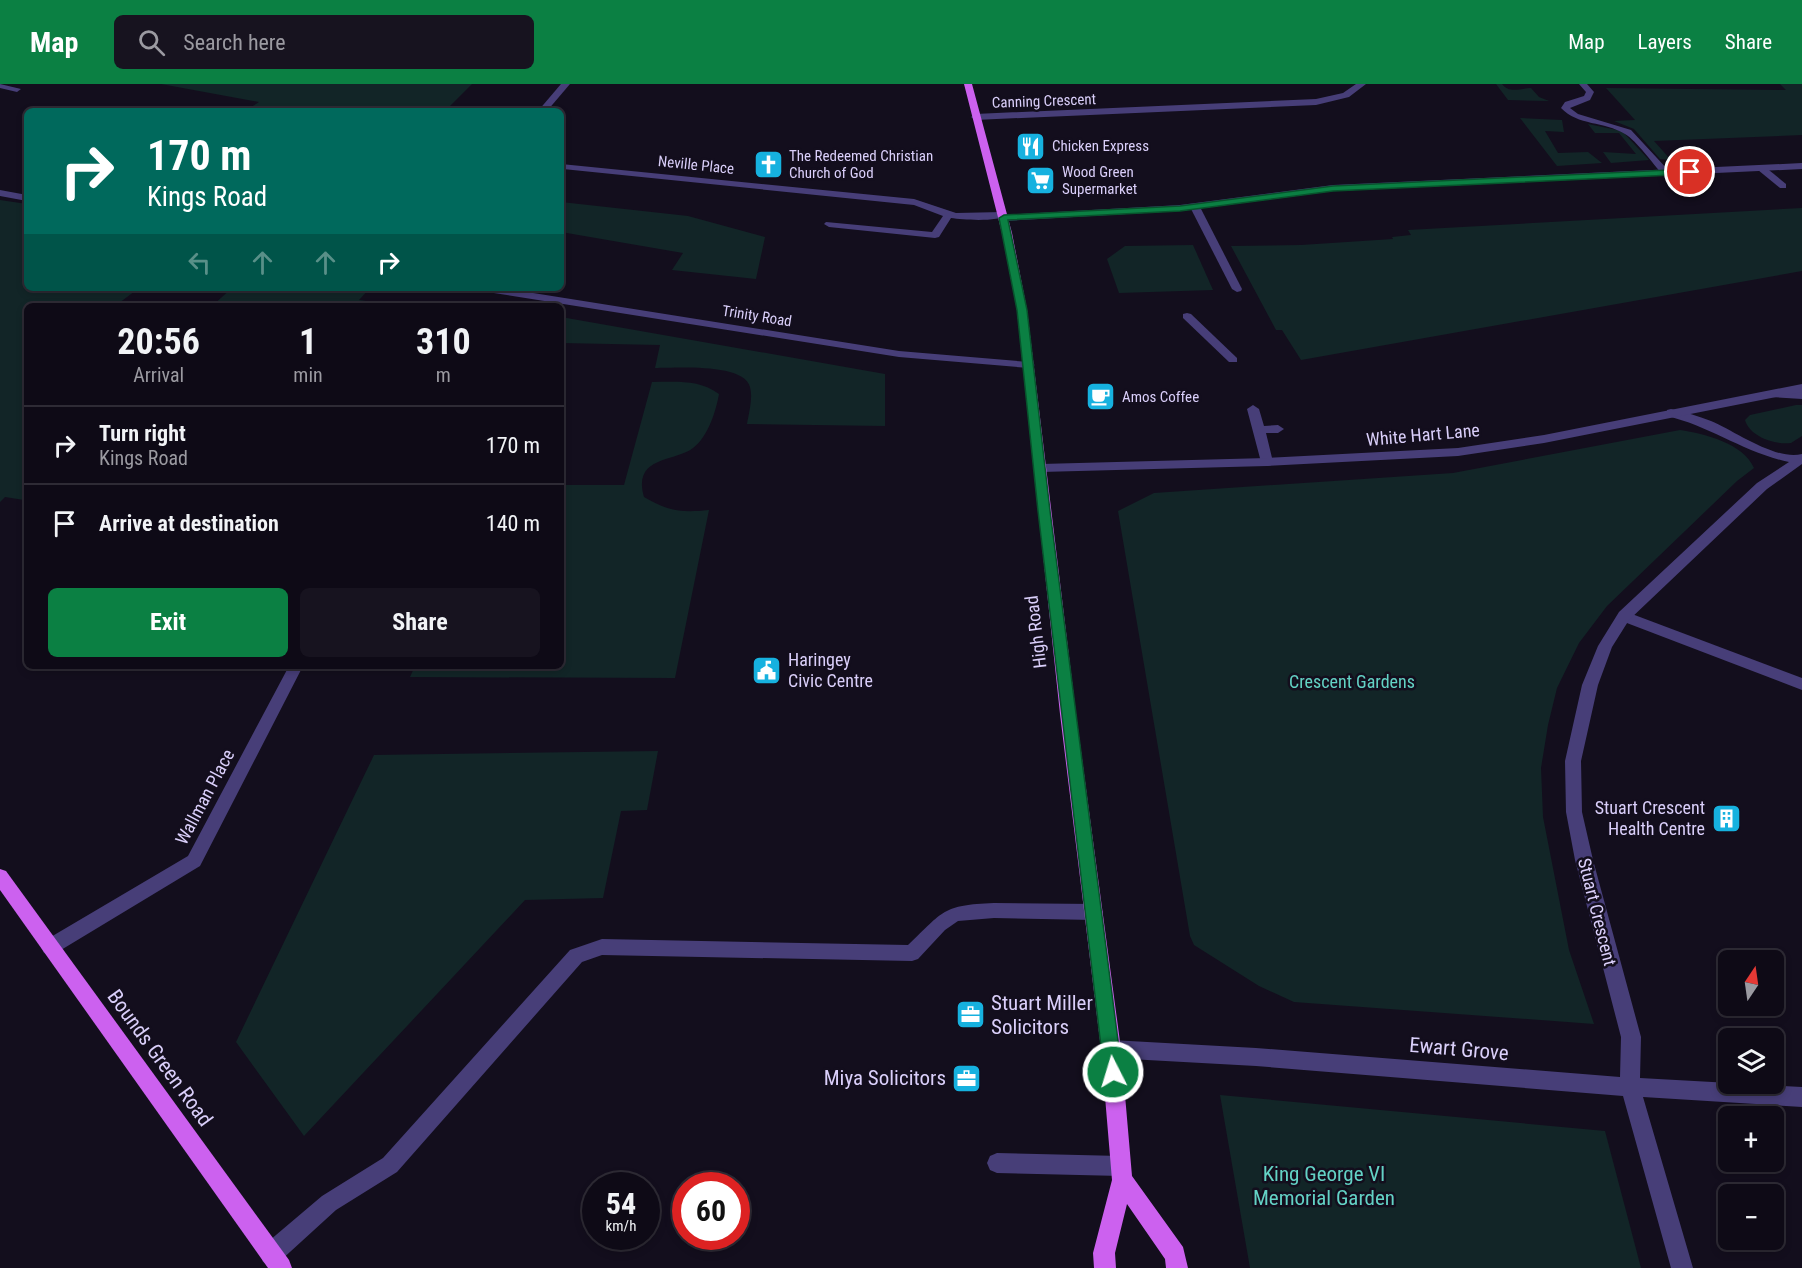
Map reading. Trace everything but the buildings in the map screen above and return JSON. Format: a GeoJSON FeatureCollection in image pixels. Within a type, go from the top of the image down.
{"type":"FeatureCollection","features":[{"type":"Feature","properties":{"kind":"main road","name":"High Road"},"geometry":{"type":"LineString","coordinates":[[968,84],[1003,217],[1022,310],[1044,511],[1112,1049],[1121,1173],[1104,1253],[1106,1268]]}},
{"type":"Feature","properties":{"kind":"main road","name":"Bounds Green Road"},"geometry":{"type":"LineString","coordinates":[[0,876],[276,1261]]}},
{"type":"Feature","properties":{"kind":"main road"},"geometry":{"type":"LineString","coordinates":[[1121,1173],[1175,1255],[1177,1268]]}},
{"type":"Feature","properties":{"kind":"street"},"geometry":{"type":"LineString","coordinates":[[545,108],[566,84]]}},
{"type":"Feature","properties":{"kind":"street","name":"Canning Crescent"},"geometry":{"type":"LineString","coordinates":[[975,117],[1316,102],[1346,95],[1362,84]]}},
{"type":"Feature","properties":{"kind":"street"},"geometry":{"type":"LineString","coordinates":[[1583,84],[1590,92],[1587,98],[1568,104],[1565,108],[1575,116],[1628,132],[1666,173]]}},
{"type":"Feature","properties":{"kind":"street"},"geometry":{"type":"LineString","coordinates":[[0,86],[17,89]]}},
{"type":"Feature","properties":{"kind":"street","name":"Neville Place"},"geometry":{"type":"LineString","coordinates":[[564,166],[927,203],[949,214],[1003,217],[1195,207],[1333,188],[1802,166]]}},
{"type":"Feature","properties":{"kind":"street"},"geometry":{"type":"LineString","coordinates":[[1761,168],[1783,186]]}},
{"type":"Feature","properties":{"kind":"street"},"geometry":{"type":"LineString","coordinates":[[0,193],[24,197]]}},
{"type":"Feature","properties":{"kind":"street"},"geometry":{"type":"LineString","coordinates":[[1195,207],[1237,289]]}},
{"type":"Feature","properties":{"kind":"street"},"geometry":{"type":"LineString","coordinates":[[829,224],[935,235],[949,214]]}},
{"type":"Feature","properties":{"kind":"street","name":"Trinity Road"},"geometry":{"type":"LineString","coordinates":[[500,291],[899,354],[1029,365]]}},
{"type":"Feature","properties":{"kind":"street"},"geometry":{"type":"LineString","coordinates":[[1187,316],[1233,360]]}},
{"type":"Feature","properties":{"kind":"street","name":"White Hart Lane"},"geometry":{"type":"LineString","coordinates":[[1041,468],[1268,462],[1458,452],[1544,439],[1802,388]]}},
{"type":"Feature","properties":{"kind":"street"},"geometry":{"type":"LineString","coordinates":[[1775,393],[1802,396]]}},
{"type":"Feature","properties":{"kind":"street"},"geometry":{"type":"LineString","coordinates":[[1714,426],[1709,415],[1715,405]]}},
{"type":"Feature","properties":{"kind":"street"},"geometry":{"type":"LineString","coordinates":[[1253,409],[1268,462]]}},
{"type":"Feature","properties":{"kind":"street"},"geometry":{"type":"LineString","coordinates":[[1671,413],[1693,417],[1764,452],[1801,459]]}},
{"type":"Feature","properties":{"kind":"street"},"geometry":{"type":"LineString","coordinates":[[1260,430],[1278,429]]}},
{"type":"Feature","properties":{"kind":"street"},"geometry":{"type":"LineString","coordinates":[[1764,452],[1776,475]]}},
{"type":"Feature","properties":{"kind":"street","name":"Stuart Crescent"},"geometry":{"type":"LineString","coordinates":[[1682,1268],[1630,1087],[1631,1037],[1598,919],[1580,841],[1574,812],[1573,761],[1590,685],[1605,646],[1624,616],[1696,546],[1776,475],[1801,459]]}},
{"type":"Feature","properties":{"kind":"street"},"geometry":{"type":"LineString","coordinates":[[1624,616],[1802,684]]}},
{"type":"Feature","properties":{"kind":"street","name":"Wallman Place"},"geometry":{"type":"LineString","coordinates":[[50,947],[194,861],[294,669]]}},
{"type":"Feature","properties":{"kind":"street"},"geometry":{"type":"LineString","coordinates":[[276,1261],[329,1203],[390,1164],[576,956],[602,947],[912,953],[950,915],[979,910],[1094,912]]}},
{"type":"Feature","properties":{"kind":"street","name":"Ewart Grove"},"geometry":{"type":"LineString","coordinates":[[1112,1049],[1256,1057],[1630,1087],[1802,1097]]}},
{"type":"Feature","properties":{"kind":"street"},"geometry":{"type":"LineString","coordinates":[[997,1163],[1121,1173]]}},
{"type":"Feature","properties":{"kind":"green space"},"geometry":{"type":"Polygon","coordinates":[[[161,84],[472,84],[448,108],[250,108],[259,102],[161,84]]]}},
{"type":"Feature","properties":{"kind":"green space"},"geometry":{"type":"Polygon","coordinates":[[[1496,84],[1502,84],[1512,90],[1531,88],[1539,97],[1549,101],[1508,100],[1496,84]]]}},
{"type":"Feature","properties":{"kind":"green space"},"geometry":{"type":"Polygon","coordinates":[[[1780,84],[1802,84],[1802,135],[1654,141],[1671,160],[1660,159],[1634,129],[1614,121],[1635,120],[1606,88],[1786,90],[1780,84]]]}},
{"type":"Feature","properties":{"kind":"green space"},"geometry":{"type":"Polygon","coordinates":[[[1520,118],[1562,120],[1564,132],[1545,131],[1558,153],[1588,152],[1602,163],[1557,166],[1520,118]]]}},
{"type":"Feature","properties":{"kind":"green space"},"geometry":{"type":"Polygon","coordinates":[[[1588,124],[1622,131],[1649,160],[1611,163],[1603,152],[1636,154],[1619,133],[1595,133],[1588,124]]]}},
{"type":"Feature","properties":{"kind":"green space"},"geometry":{"type":"Polygon","coordinates":[[[0,200],[24,204],[24,291],[135,291],[119,303],[24,303],[24,500],[5,497],[0,502],[0,200]]]}},
{"type":"Feature","properties":{"kind":"green space"},"geometry":{"type":"Polygon","coordinates":[[[564,202],[688,216],[765,237],[756,279],[672,270],[683,253],[564,233],[564,202]]]}},
{"type":"Feature","properties":{"kind":"green space"},"geometry":{"type":"Polygon","coordinates":[[[1802,208],[1802,271],[1301,360],[1282,330],[1276,330],[1231,246],[1301,245],[1393,239],[1392,237],[1411,235],[1408,230],[1802,208]]]}},
{"type":"Feature","properties":{"kind":"green space"},"geometry":{"type":"Polygon","coordinates":[[[1193,245],[1213,290],[1119,293],[1107,259],[1125,246],[1193,245]]]}},
{"type":"Feature","properties":{"kind":"green space"},"geometry":{"type":"Polygon","coordinates":[[[229,291],[367,291],[359,300],[381,303],[215,303],[229,291]]]}},
{"type":"Feature","properties":{"kind":"green space"},"geometry":{"type":"Polygon","coordinates":[[[564,318],[885,374],[885,426],[747,424],[751,396],[750,387],[745,379],[723,370],[708,368],[655,368],[660,345],[564,343],[564,318]]]}},
{"type":"Feature","properties":{"kind":"green space"},"geometry":{"type":"Polygon","coordinates":[[[652,382],[695,384],[719,394],[710,423],[698,443],[685,452],[649,467],[644,474],[642,484],[644,497],[660,505],[682,511],[709,510],[675,678],[410,677],[414,669],[564,669],[564,485],[624,485],[652,382]]]}},
{"type":"Feature","properties":{"kind":"green space"},"geometry":{"type":"Polygon","coordinates":[[[1802,405],[1802,436],[1791,443],[1778,443],[1764,439],[1752,431],[1745,420],[1750,415],[1802,405]]]}},
{"type":"Feature","properties":{"kind":"green space","name":"Crescent Gardens"},"geometry":{"type":"Polygon","coordinates":[[[1680,430],[1712,437],[1732,446],[1749,459],[1754,468],[1737,481],[1607,606],[1579,643],[1557,688],[1541,768],[1543,817],[1569,950],[1594,1024],[1294,1002],[1259,986],[1194,945],[1190,936],[1118,511],[1154,493],[1453,473],[1680,430]]]}},
{"type":"Feature","properties":{"kind":"green space"},"geometry":{"type":"Polygon","coordinates":[[[658,751],[647,810],[621,811],[603,898],[525,900],[304,1136],[236,1042],[374,755],[658,751]]]}},
{"type":"Feature","properties":{"kind":"green space","name":"King George VI Memorial Garden"},"geometry":{"type":"Polygon","coordinates":[[[1220,1095],[1605,1131],[1641,1268],[1250,1268],[1220,1095]]]}},
{"type":"Feature","properties":{"kind":"place","name":"Chicken Express"},"geometry":{"type":"Point","coordinates":[1031,146]}},
{"type":"Feature","properties":{"kind":"place","name":"The Redeemed Christian Church of God"},"geometry":{"type":"Point","coordinates":[768,165]}},
{"type":"Feature","properties":{"kind":"place","name":"Wood Green Supermarket"},"geometry":{"type":"Point","coordinates":[1041,181]}},
{"type":"Feature","properties":{"kind":"place","name":"Amos Coffee"},"geometry":{"type":"Point","coordinates":[1101,397]}},
{"type":"Feature","properties":{"kind":"place","name":"Haringey Civic Centre"},"geometry":{"type":"Point","coordinates":[767,670]}},
{"type":"Feature","properties":{"kind":"place","name":"Stuart Crescent Health Centre"},"geometry":{"type":"Point","coordinates":[1726,818]}},
{"type":"Feature","properties":{"kind":"place","name":"Stuart Miller Solicitors"},"geometry":{"type":"Point","coordinates":[970,1015]}},
{"type":"Feature","properties":{"kind":"place","name":"Miya Solicitors"},"geometry":{"type":"Point","coordinates":[967,1078]}},
{"type":"Feature","properties":{"kind":"route"},"geometry":{"type":"LineString","coordinates":[[1113,1072],[1112,1049],[1068,714],[1022,310],[1004,218],[1180,208],[1333,188],[1690,172]]}}]}
